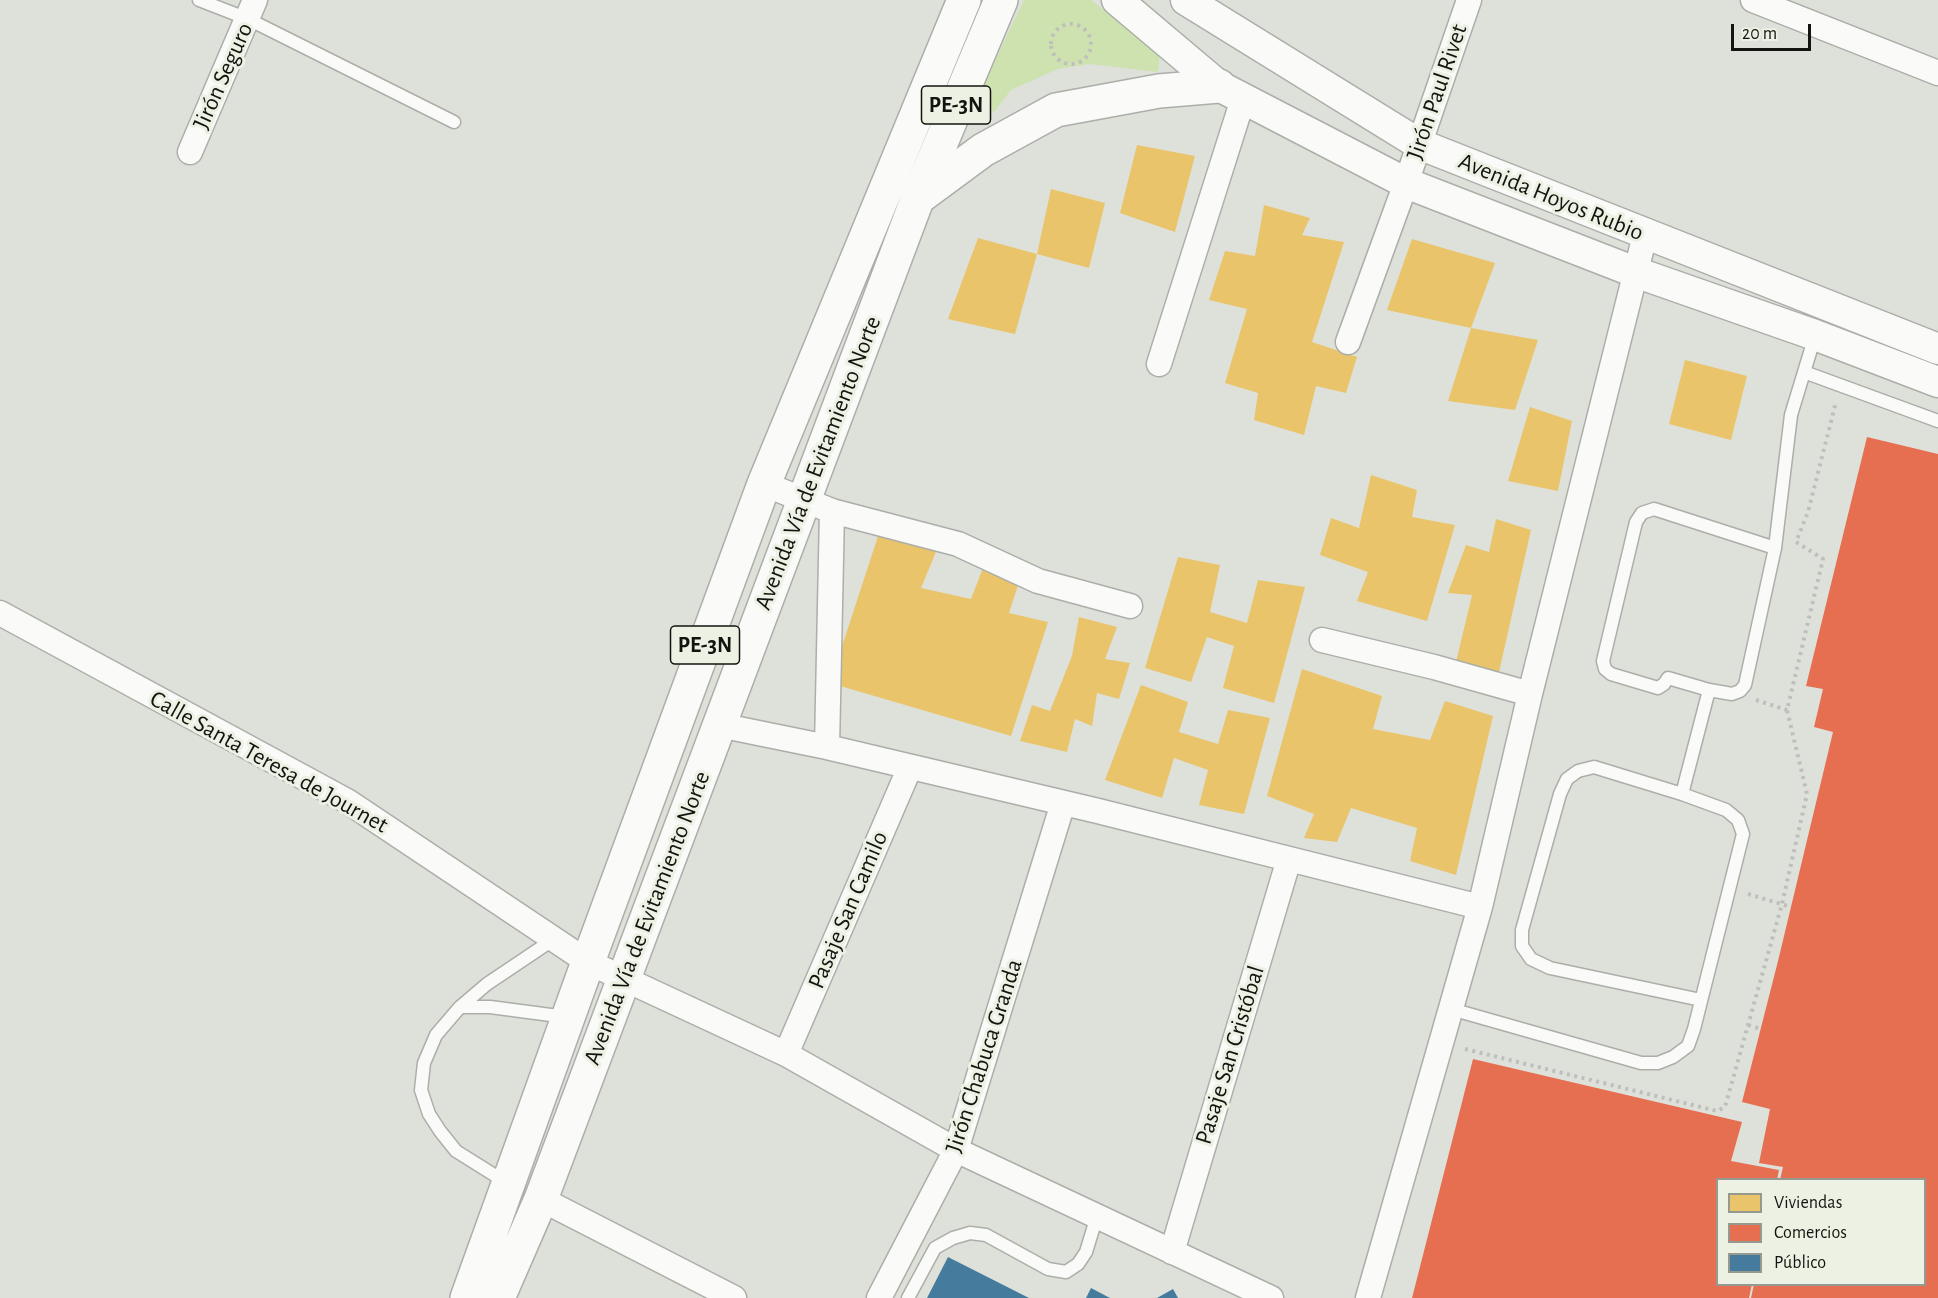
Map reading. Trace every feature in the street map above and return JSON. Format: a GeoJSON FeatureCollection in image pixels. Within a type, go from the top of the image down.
{"type":"FeatureCollection","features":[{"type":"Feature","properties":{"kind":"highway","name":"Avenida Vía de Evitamiento Norte"},"geometry":{"type":"LineString","coordinates":[[467,1298],[764,484],[964,0]]}},
{"type":"Feature","properties":{"kind":"highway","name":"Avenida Vía de Evitamiento Norte"},"geometry":{"type":"LineString","coordinates":[[498,1298],[541,1199],[719,725],[818,506],[916,200],[1001,0]]}},
{"type":"Feature","properties":{"kind":"highway"},"geometry":{"type":"LineString","coordinates":[[916,200],[983,150],[1056,110],[1159,91],[1231,93]]}},
{"type":"Feature","properties":{"kind":"street"},"geometry":{"type":"LineString","coordinates":[[1116,0],[1231,93],[1406,183],[1635,272],[1815,335],[1938,382]]}},
{"type":"Feature","properties":{"kind":"street","name":"Jirón Paul Rivet"},"geometry":{"type":"LineString","coordinates":[[1348,342],[1469,0]]}},
{"type":"Feature","properties":{"kind":"street"},"geometry":{"type":"LineString","coordinates":[[1753,0],[1938,73]]}},
{"type":"Feature","properties":{"kind":"street","name":"Avenida Hoyos Rubio"},"geometry":{"type":"LineString","coordinates":[[1193,2],[1419,144],[1938,349]]}},
{"type":"Feature","properties":{"kind":"street","name":"Jirón Seguro"},"geometry":{"type":"LineString","coordinates":[[190,152],[252,10]]}},
{"type":"Feature","properties":{"kind":"street"},"geometry":{"type":"LineString","coordinates":[[1159,364],[1231,93]]}},
{"type":"Feature","properties":{"kind":"street"},"geometry":{"type":"LineString","coordinates":[[1368,1298],[1480,907],[1530,694],[1645,234]]}},
{"type":"Feature","properties":{"kind":"street"},"geometry":{"type":"LineString","coordinates":[[764,484],[818,506],[958,544],[1038,581],[1130,606]]}},
{"type":"Feature","properties":{"kind":"street"},"geometry":{"type":"LineString","coordinates":[[818,506],[827,747]]}},
{"type":"Feature","properties":{"kind":"street","name":"Calle Santa Teresa de Journet"},"geometry":{"type":"LineString","coordinates":[[0,613],[347,801],[588,962],[786,1054],[956,1150],[1270,1298]]}},
{"type":"Feature","properties":{"kind":"street"},"geometry":{"type":"LineString","coordinates":[[1322,640],[1434,667],[1530,694]]}},
{"type":"Feature","properties":{"kind":"street"},"geometry":{"type":"LineString","coordinates":[[719,725],[827,747],[1063,803],[1480,907]]}},
{"type":"Feature","properties":{"kind":"street","name":"Pasaje San Camilo"},"geometry":{"type":"LineString","coordinates":[[786,1054],[910,767]]}},
{"type":"Feature","properties":{"kind":"street","name":"Jirón Chabuca Granda"},"geometry":{"type":"LineString","coordinates":[[879,1298],[956,1150],[1063,803]]}},
{"type":"Feature","properties":{"kind":"street","name":"Pasaje San Cristóbal"},"geometry":{"type":"LineString","coordinates":[[1172,1251],[1289,859]]}},
{"type":"Feature","properties":{"kind":"street"},"geometry":{"type":"LineString","coordinates":[[541,1199],[734,1298]]}},
{"type":"Feature","properties":{"kind":"lane"},"geometry":{"type":"LineString","coordinates":[[199,0],[252,10],[454,122]]}},
{"type":"Feature","properties":{"kind":"lane"},"geometry":{"type":"LineString","coordinates":[[1775,548],[1654,509],[1642,513],[1636,522],[1603,661],[1605,669],[1611,674],[1658,688],[1668,678],[1732,694],[1740,691],[1745,685],[1775,548],[1791,416],[1815,335]]}},
{"type":"Feature","properties":{"kind":"lane"},"geometry":{"type":"LineString","coordinates":[[1804,372],[1938,421]]}},
{"type":"Feature","properties":{"kind":"lane"},"geometry":{"type":"LineString","coordinates":[[1682,794],[1709,690]]}},
{"type":"Feature","properties":{"kind":"lane"},"geometry":{"type":"LineString","coordinates":[[1451,1009],[1641,1063],[1658,1062],[1673,1057],[1688,1046],[1701,1000],[1730,889],[1743,834],[1738,820],[1726,810],[1594,767],[1578,771],[1567,779],[1560,794],[1522,930],[1522,946],[1531,959],[1550,968],[1701,1000]]}},
{"type":"Feature","properties":{"kind":"lane"},"geometry":{"type":"LineString","coordinates":[[508,1183],[456,1150],[440,1131],[429,1114],[421,1090],[424,1063],[436,1035],[460,1007],[487,984],[554,939]]}},
{"type":"Feature","properties":{"kind":"lane"},"geometry":{"type":"LineString","coordinates":[[460,1007],[490,1007],[568,1018]]}},
{"type":"Feature","properties":{"kind":"lane"},"geometry":{"type":"LineString","coordinates":[[908,1298],[935,1248],[953,1238],[970,1233],[986,1235],[1048,1269],[1066,1272],[1078,1264],[1086,1252],[1097,1216]]}},
{"type":"Feature","properties":{"kind":"path"},"geometry":{"type":"LineString","coordinates":[[1065,24],[1082,27],[1089,33],[1092,42],[1085,59],[1068,64],[1060,61],[1051,45],[1052,36],[1065,24]]}},
{"type":"Feature","properties":{"kind":"path"},"geometry":{"type":"LineString","coordinates":[[1782,904],[1806,794],[1787,710],[1823,559],[1796,542],[1808,512],[1840,385]]}},
{"type":"Feature","properties":{"kind":"path"},"geometry":{"type":"LineString","coordinates":[[1740,691],[1749,698],[1787,710]]}},
{"type":"Feature","properties":{"kind":"path"},"geometry":{"type":"LineString","coordinates":[[1730,889],[1791,907]]}},
{"type":"Feature","properties":{"kind":"path"},"geometry":{"type":"LineString","coordinates":[[1748,1025],[1761,1029]]}},
{"type":"Feature","properties":{"kind":"green space"},"geometry":{"type":"Polygon","coordinates":[[[1024,0],[1091,0],[1160,53],[1158,72],[1089,64],[1058,69],[1011,90],[994,112],[977,98],[1024,0]]]}},
{"type":"Feature","properties":{"kind":"building: Viviendas"},"geometry":{"type":"Polygon","coordinates":[[[1137,145],[1195,156],[1175,232],[1120,213],[1137,145]]]}},
{"type":"Feature","properties":{"kind":"building: Viviendas"},"geometry":{"type":"Polygon","coordinates":[[[1051,189],[1105,203],[1089,268],[1037,254],[1051,189]]]}},
{"type":"Feature","properties":{"kind":"building: Viviendas"},"geometry":{"type":"Polygon","coordinates":[[[1264,205],[1310,218],[1302,235],[1344,242],[1312,342],[1357,357],[1346,393],[1316,386],[1304,435],[1254,420],[1258,393],[1225,383],[1247,309],[1209,300],[1225,251],[1255,256],[1264,205]]]}},
{"type":"Feature","properties":{"kind":"building: Viviendas"},"geometry":{"type":"Polygon","coordinates":[[[978,238],[1037,254],[1015,334],[948,319],[978,238]]]}},
{"type":"Feature","properties":{"kind":"building: Viviendas"},"geometry":{"type":"Polygon","coordinates":[[[1412,239],[1495,263],[1471,328],[1387,310],[1412,239]]]}},
{"type":"Feature","properties":{"kind":"building: Viviendas"},"geometry":{"type":"Polygon","coordinates":[[[1471,328],[1538,340],[1515,410],[1448,401],[1471,328]]]}},
{"type":"Feature","properties":{"kind":"building: Viviendas"},"geometry":{"type":"Polygon","coordinates":[[[1685,360],[1747,376],[1731,440],[1669,424],[1685,360]]]}},
{"type":"Feature","properties":{"kind":"building: Viviendas"},"geometry":{"type":"Polygon","coordinates":[[[1530,407],[1572,421],[1558,491],[1508,481],[1530,407]]]}},
{"type":"Feature","properties":{"kind":"building: Viviendas"},"geometry":{"type":"Polygon","coordinates":[[[1371,475],[1417,490],[1412,517],[1455,525],[1427,621],[1357,601],[1368,572],[1320,555],[1331,518],[1359,528],[1371,475]]]}},
{"type":"Feature","properties":{"kind":"building: Viviendas"},"geometry":{"type":"Polygon","coordinates":[[[1496,519],[1531,530],[1499,672],[1456,662],[1472,595],[1448,593],[1466,545],[1489,552],[1496,519]]]}},
{"type":"Feature","properties":{"kind":"building: Viviendas"},"geometry":{"type":"Polygon","coordinates":[[[880,530],[938,547],[921,588],[971,599],[983,568],[1020,579],[1009,613],[1048,622],[1011,736],[830,683],[880,530]]]}},
{"type":"Feature","properties":{"kind":"building: Viviendas"},"geometry":{"type":"Polygon","coordinates":[[[1178,557],[1220,565],[1210,612],[1247,623],[1258,580],[1305,587],[1274,703],[1223,688],[1234,646],[1207,637],[1191,682],[1145,668],[1178,557]]]}},
{"type":"Feature","properties":{"kind":"building: Viviendas"},"geometry":{"type":"Polygon","coordinates":[[[1079,617],[1117,627],[1105,659],[1130,663],[1119,699],[1097,693],[1092,726],[1075,719],[1067,752],[1020,741],[1032,705],[1050,711],[1072,656],[1079,617]]]}},
{"type":"Feature","properties":{"kind":"building: Viviendas"},"geometry":{"type":"Polygon","coordinates":[[[1302,669],[1382,696],[1373,729],[1430,740],[1445,701],[1493,716],[1456,875],[1410,861],[1417,828],[1351,808],[1337,842],[1304,838],[1314,814],[1267,796],[1302,669]]]}},
{"type":"Feature","properties":{"kind":"building: Viviendas"},"geometry":{"type":"Polygon","coordinates":[[[1141,685],[1188,702],[1179,732],[1218,744],[1228,710],[1270,718],[1244,814],[1199,805],[1208,770],[1174,758],[1162,798],[1105,780],[1141,685]]]}},
{"type":"Feature","properties":{"kind":"building: Comercios"},"geometry":{"type":"Polygon","coordinates":[[[1867,437],[1938,454],[1938,1298],[1751,1298],[1754,1286],[1926,1286],[1926,1178],[1780,1178],[1783,1167],[1759,1163],[1770,1109],[1742,1102],[1833,732],[1814,727],[1823,689],[1806,686],[1867,437]]]}},
{"type":"Feature","properties":{"kind":"building: Comercios"},"geometry":{"type":"Polygon","coordinates":[[[1473,1059],[1742,1122],[1731,1161],[1779,1170],[1777,1178],[1716,1178],[1716,1286],[1752,1286],[1749,1298],[1412,1298],[1473,1059]]]}},
{"type":"Feature","properties":{"kind":"building: Público"},"geometry":{"type":"Polygon","coordinates":[[[948,1257],[1029,1298],[927,1298],[948,1257]]]}},
{"type":"Feature","properties":{"kind":"building: Público"},"geometry":{"type":"Polygon","coordinates":[[[1091,1288],[1110,1298],[1086,1298],[1091,1288]]]}},
{"type":"Feature","properties":{"kind":"building: Público"},"geometry":{"type":"Polygon","coordinates":[[[1173,1289],[1178,1298],[1157,1298],[1173,1289]]]}}]}
